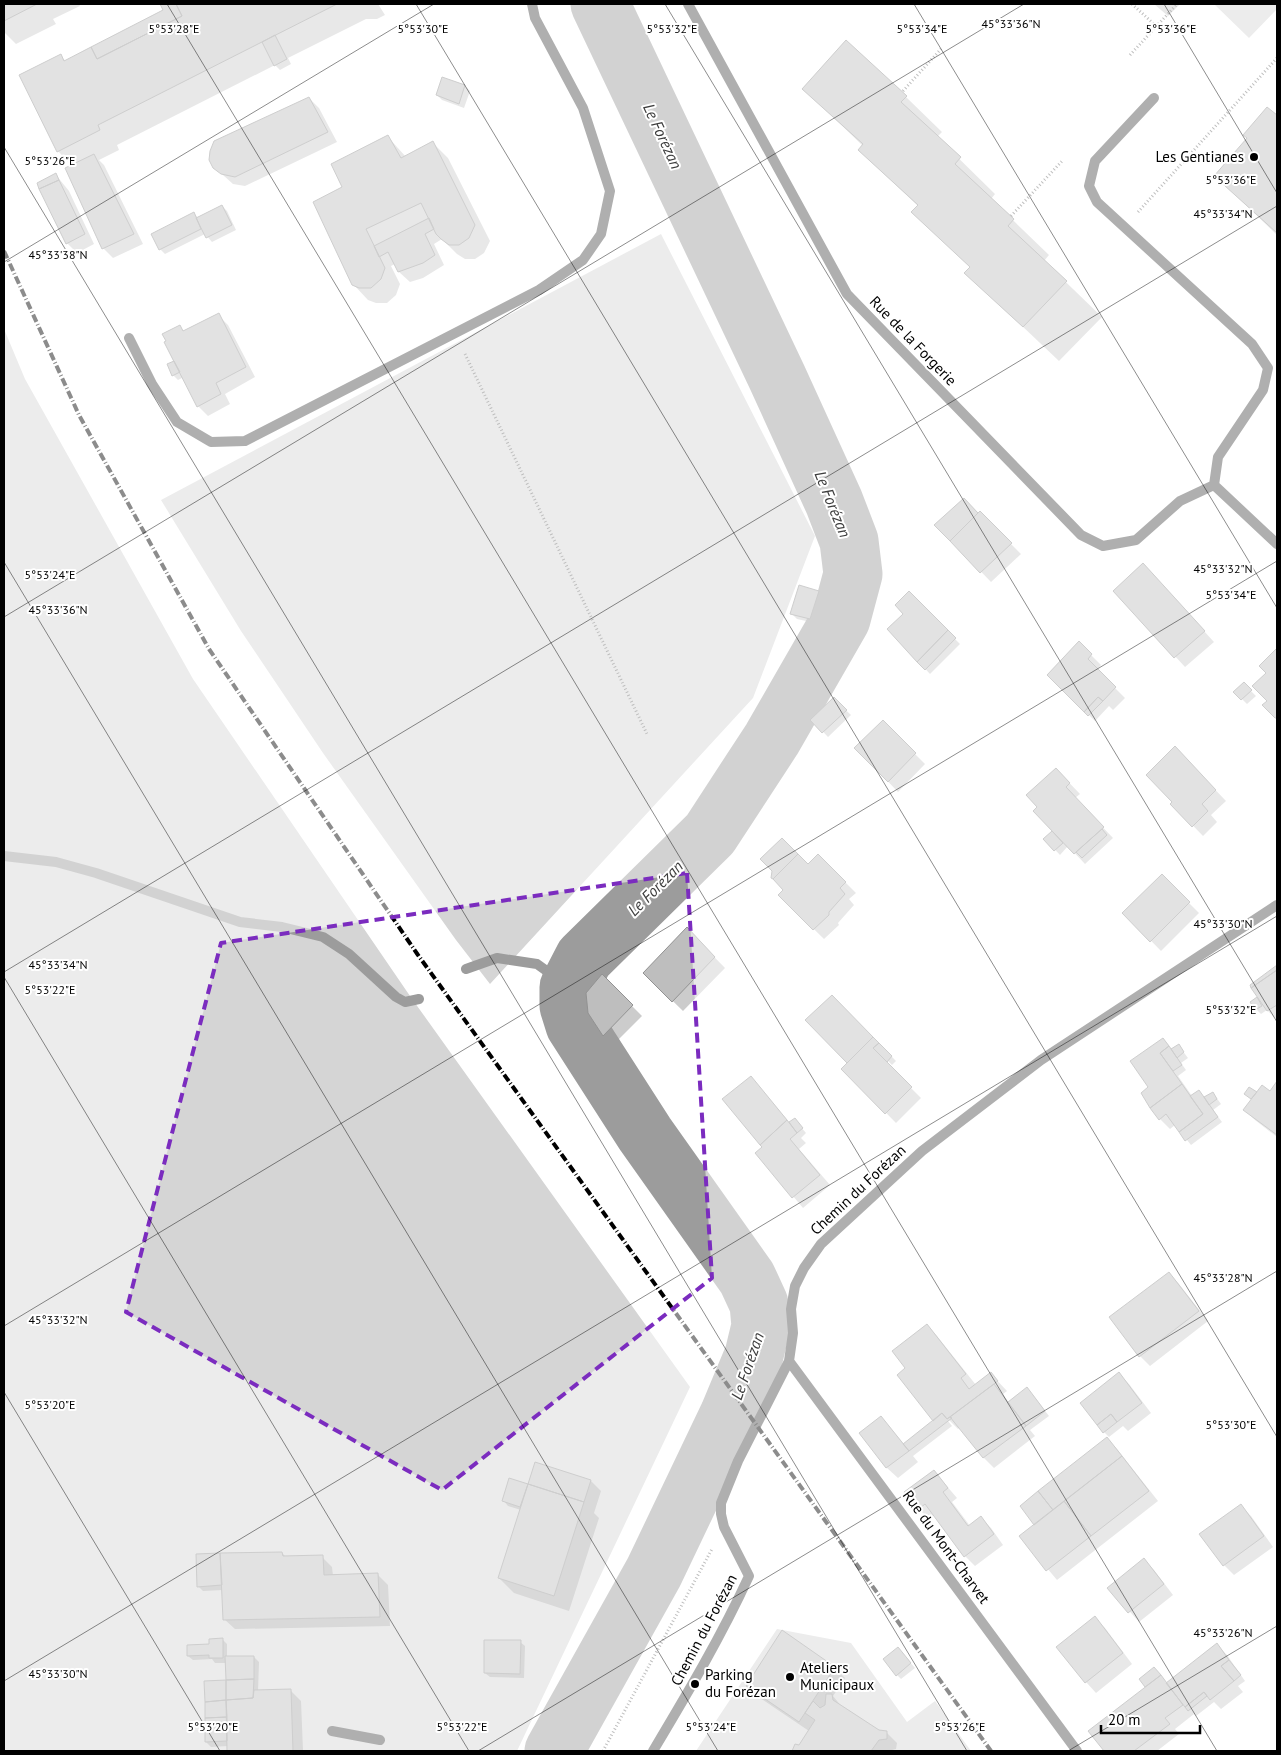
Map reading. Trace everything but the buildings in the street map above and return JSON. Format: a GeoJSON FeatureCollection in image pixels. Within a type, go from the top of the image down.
{"type":"FeatureCollection","features":[{"type":"Feature","properties":{"kind":"street"},"geometry":{"type":"LineString","coordinates":[[129,338],[152,384],[177,422],[211,442],[245,441],[539,290],[583,260],[601,234],[610,191],[583,108],[535,18],[532,4]]}},
{"type":"Feature","properties":{"kind":"street","name":"Rue de la Forgerie"},"geometry":{"type":"LineString","coordinates":[[688,4],[847,294],[1081,534],[1103,546],[1136,540],[1180,502],[1214,485]]}},
{"type":"Feature","properties":{"kind":"street"},"geometry":{"type":"LineString","coordinates":[[1154,98],[1095,161],[1089,186],[1097,202],[1252,344],[1268,368],[1263,390],[1218,457],[1214,485],[1277,544]]}},
{"type":"Feature","properties":{"kind":"street","name":"Chemin du Forézan"},"geometry":{"type":"LineString","coordinates":[[653,1751],[697,1678],[750,1576],[724,1527],[721,1502],[738,1461],[789,1361],[793,1333],[791,1309],[795,1286],[804,1268],[821,1244],[922,1151],[1041,1060],[1277,904]]}},
{"type":"Feature","properties":{"kind":"street","name":"Rue du Mont-Charvet"},"geometry":{"type":"LineString","coordinates":[[789,1361],[1077,1751]]}},
{"type":"Feature","properties":{"kind":"street"},"geometry":{"type":"LineString","coordinates":[[332,1732],[380,1740]]}},
{"type":"Feature","properties":{"kind":"path"},"geometry":{"type":"LineString","coordinates":[[1132,4],[1156,26]]}},
{"type":"Feature","properties":{"kind":"path"},"geometry":{"type":"LineString","coordinates":[[1130,55],[1177,4]]}},
{"type":"Feature","properties":{"kind":"path"},"geometry":{"type":"LineString","coordinates":[[902,91],[941,48]]}},
{"type":"Feature","properties":{"kind":"path"},"geometry":{"type":"LineString","coordinates":[[1124,227],[1277,58]]}},
{"type":"Feature","properties":{"kind":"path"},"geometry":{"type":"LineString","coordinates":[[1011,216],[1063,160]]}},
{"type":"Feature","properties":{"kind":"path"},"geometry":{"type":"LineString","coordinates":[[454,333],[647,734]]}},
{"type":"Feature","properties":{"kind":"path"},"geometry":{"type":"LineString","coordinates":[[603,1751],[724,1527]]}},
{"type":"Feature","properties":{"kind":"highlighted area"},"geometry":{"type":"Polygon","coordinates":[[[687,873],[712,1278],[442,1490],[126,1312],[221,943],[687,873]]]}},
{"type":"Feature","properties":{"kind":"shaded area"},"geometry":{"type":"Polygon","coordinates":[[[1214,4],[1277,4],[1277,9],[1249,38],[1214,4]]]}},
{"type":"Feature","properties":{"kind":"shaded area"},"geometry":{"type":"Polygon","coordinates":[[[661,234],[815,536],[753,698],[490,984],[456,940],[323,753],[241,631],[161,500],[661,234]]]}},
{"type":"Feature","properties":{"kind":"shaded area"},"geometry":{"type":"Polygon","coordinates":[[[4,329],[25,379],[193,679],[410,996],[690,1387],[517,1751],[4,1751],[4,329]]]}},
{"type":"Feature","properties":{"kind":"shaded area"},"geometry":{"type":"Polygon","coordinates":[[[777,1629],[851,1643],[907,1722],[935,1701],[971,1751],[696,1751],[777,1629]]]}},
{"type":"Feature","properties":{"kind":"waterway","name":"Le Forézan"},"geometry":{"type":"LineString","coordinates":[[554,1751],[654,1572],[729,1415],[754,1355],[761,1326],[759,1304],[747,1278],[645,1134],[575,1025],[569,1006],[569,987],[584,958],[710,834],[772,739],[841,619],[853,574],[849,541],[834,502],[777,377],[600,4]]}},
{"type":"Feature","properties":{"kind":"waterway"},"geometry":{"type":"LineString","coordinates":[[4,856],[56,862],[96,873],[240,922],[282,927],[323,937],[349,954],[396,997],[405,1002],[419,999]]}},
{"type":"Feature","properties":{"kind":"waterway"},"geometry":{"type":"LineString","coordinates":[[466,969],[497,958],[537,964],[569,987]]}},
{"type":"Feature","properties":{"kind":"railway"},"geometry":{"type":"LineString","coordinates":[[4,251],[79,415],[209,649],[418,955],[991,1751]]}},
{"type":"Feature","properties":{"kind":"place","name":"Les Gentianes"},"geometry":{"type":"Point","coordinates":[1254,157]}},
{"type":"Feature","properties":{"kind":"place","name":"Ateliers Municipaux"},"geometry":{"type":"Point","coordinates":[790,1677]}},
{"type":"Feature","properties":{"kind":"place","name":"Parking du Forézan"},"geometry":{"type":"Point","coordinates":[695,1684]}}]}
